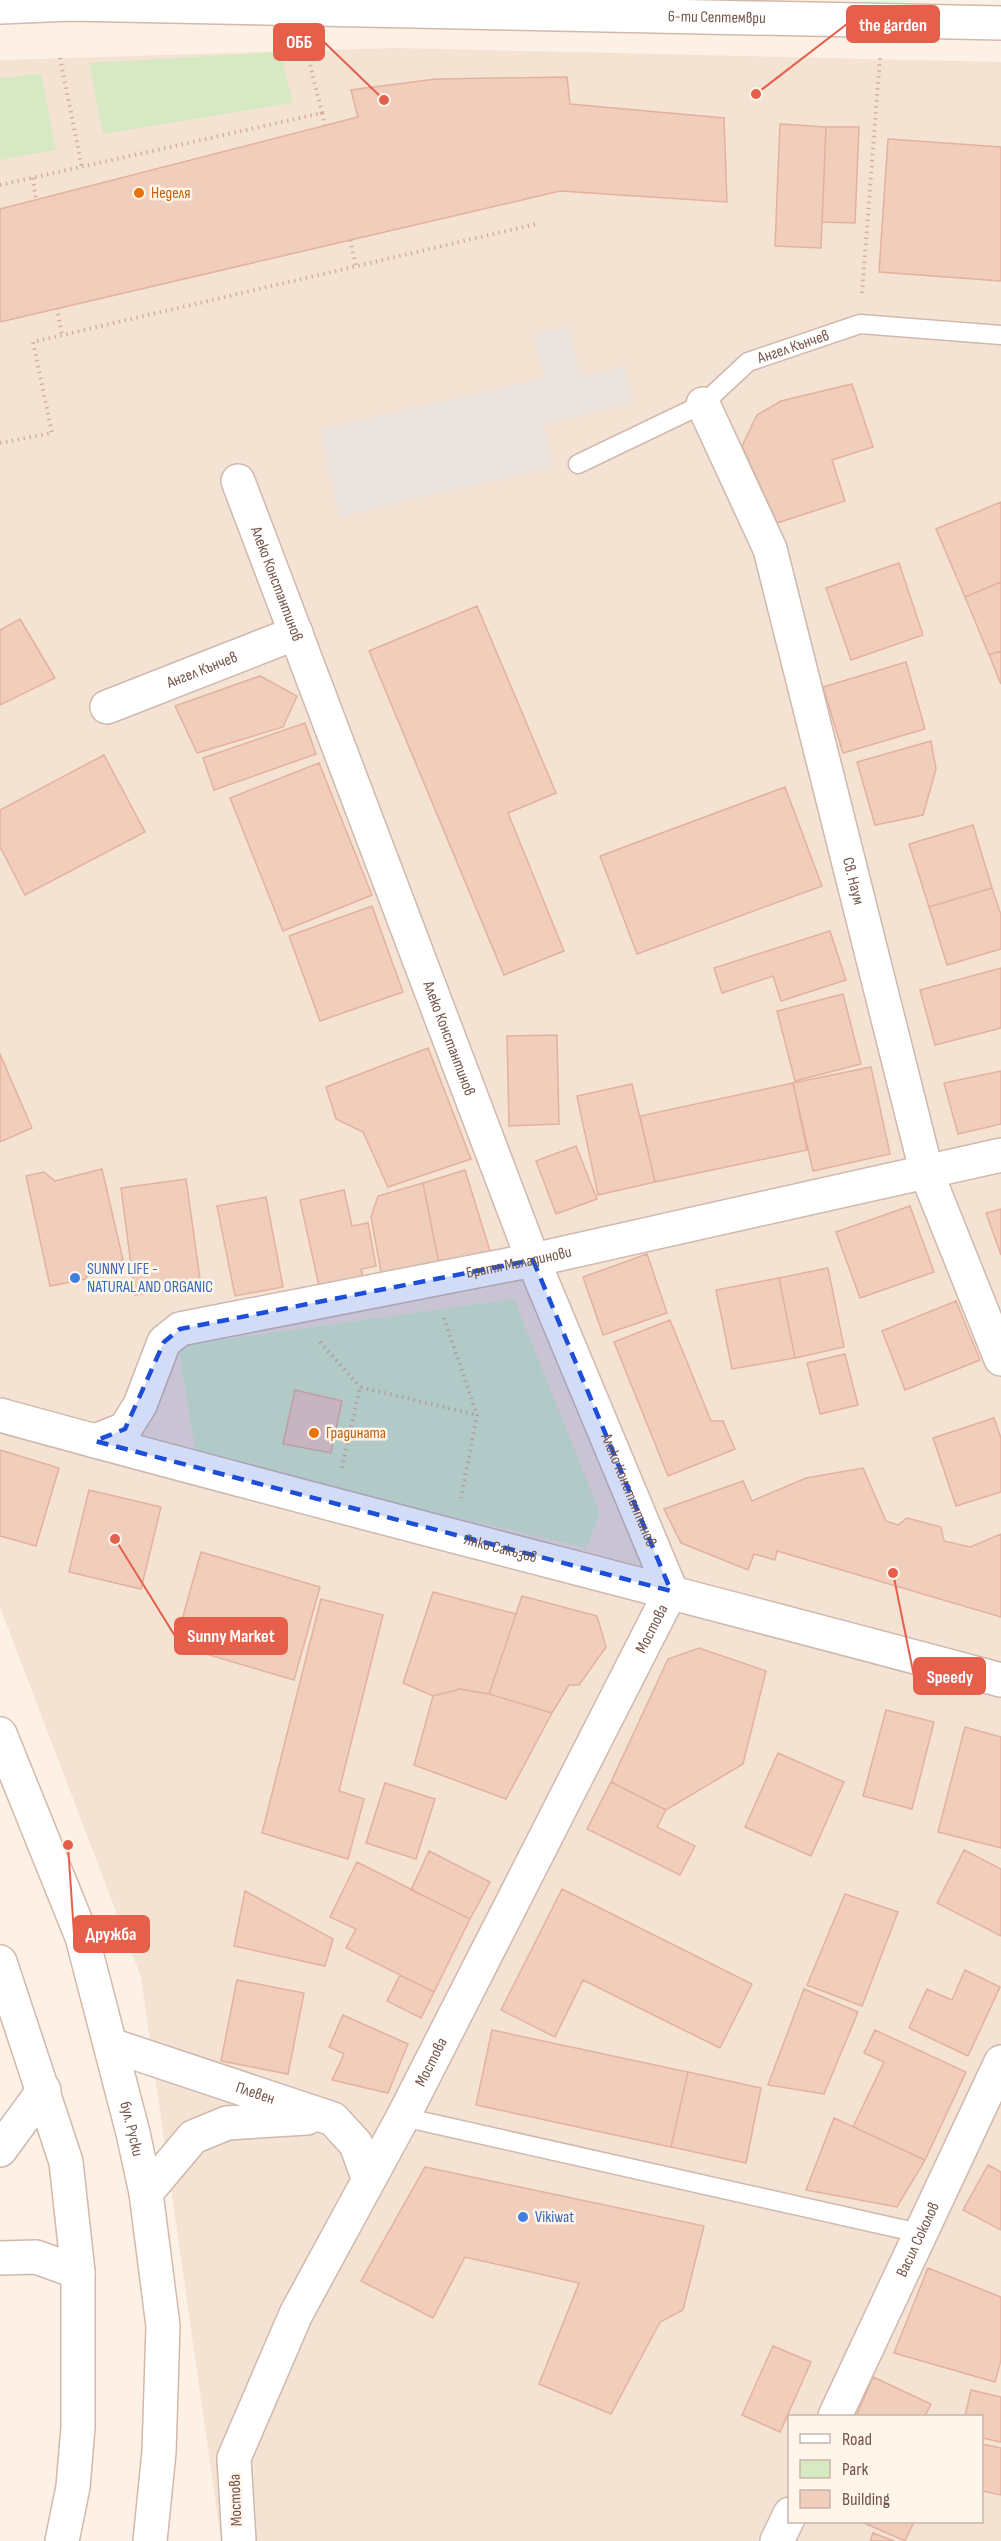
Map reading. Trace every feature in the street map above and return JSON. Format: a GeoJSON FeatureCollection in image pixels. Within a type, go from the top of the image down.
{"type":"FeatureCollection","features":[{"type":"Feature","properties":{"kind":"street","name":"6-ти Септември"},"geometry":{"type":"LineString","coordinates":[[0,7],[83,4],[1001,23]]}},
{"type":"Feature","properties":{"kind":"street","name":"Св. Наум"},"geometry":{"type":"LineString","coordinates":[[703,404],[770,549],[927,1174],[1001,1359]]}},
{"type":"Feature","properties":{"kind":"street","name":"Алеко Константинов"},"geometry":{"type":"LineString","coordinates":[[238,481],[533,1260],[671,1591]]}},
{"type":"Feature","properties":{"kind":"street","name":"Ангел Кънчев"},"geometry":{"type":"LineString","coordinates":[[107,707],[296,633]]}},
{"type":"Feature","properties":{"kind":"street","name":"Братя Миладинови"},"geometry":{"type":"LineString","coordinates":[[95,1441],[125,1428],[140,1405],[164,1342],[180,1329],[533,1260],[927,1174],[1001,1155]]}},
{"type":"Feature","properties":{"kind":"street","name":"Янко Сакъзов"},"geometry":{"type":"LineString","coordinates":[[0,1415],[193,1470],[454,1534],[1001,1680]]}},
{"type":"Feature","properties":{"kind":"street","name":"Мостова"},"geometry":{"type":"LineString","coordinates":[[238,2541],[234,2458],[297,2314],[368,2178],[403,2117],[671,1591]]}},
{"type":"Feature","properties":{"kind":"street","name":"бул. Руски"},"geometry":{"type":"LineString","coordinates":[[0,1734],[82,1937],[111,2045],[146,2193],[163,2326],[159,2452],[150,2541]]}},
{"type":"Feature","properties":{"kind":"street"},"geometry":{"type":"LineString","coordinates":[[1,1969],[44,2090],[66,2162],[78,2272],[78,2427],[73,2487],[62,2541]]}},
{"type":"Feature","properties":{"kind":"street","name":"Плевен"},"geometry":{"type":"LineString","coordinates":[[111,2045],[333,2119],[356,2144],[368,2178]]}},
{"type":"Feature","properties":{"kind":"street","name":"Васил Соколов"},"geometry":{"type":"LineString","coordinates":[[835,2415],[1001,2062]]}},
{"type":"Feature","properties":{"kind":"street"},"geometry":{"type":"LineString","coordinates":[[0,2150],[44,2090]]}},
{"type":"Feature","properties":{"kind":"street"},"geometry":{"type":"LineString","coordinates":[[146,2193],[193,2136],[202,2132],[227,2123],[333,2119]]}},
{"type":"Feature","properties":{"kind":"street"},"geometry":{"type":"LineString","coordinates":[[0,2258],[36,2257],[78,2272]]}},
{"type":"Feature","properties":{"kind":"street"},"geometry":{"type":"LineString","coordinates":[[777,2541],[788,2516]]}},
{"type":"Feature","properties":{"kind":"lane","name":"Ангел Кънчев"},"geometry":{"type":"LineString","coordinates":[[578,464],[703,404],[748,362],[860,324],[1001,336]]}},
{"type":"Feature","properties":{"kind":"lane"},"geometry":{"type":"LineString","coordinates":[[403,2117],[919,2233]]}},
{"type":"Feature","properties":{"kind":"path"},"geometry":{"type":"LineString","coordinates":[[304,43],[325,126]]}},
{"type":"Feature","properties":{"kind":"path"},"geometry":{"type":"LineString","coordinates":[[860,324],[880,57]]}},
{"type":"Feature","properties":{"kind":"path"},"geometry":{"type":"LineString","coordinates":[[60,58],[82,168]]}},
{"type":"Feature","properties":{"kind":"path"},"geometry":{"type":"LineString","coordinates":[[0,185],[322,113]]}},
{"type":"Feature","properties":{"kind":"path"},"geometry":{"type":"LineString","coordinates":[[33,178],[36,200]]}},
{"type":"Feature","properties":{"kind":"path"},"geometry":{"type":"LineString","coordinates":[[0,443],[52,433],[33,342],[536,224]]}},
{"type":"Feature","properties":{"kind":"path"},"geometry":{"type":"LineString","coordinates":[[350,240],[356,266]]}},
{"type":"Feature","properties":{"kind":"path"},"geometry":{"type":"LineString","coordinates":[[57,309],[62,335]]}},
{"type":"Feature","properties":{"kind":"path"},"geometry":{"type":"LineString","coordinates":[[431,1280],[477,1415],[454,1534]]}},
{"type":"Feature","properties":{"kind":"path"},"geometry":{"type":"LineString","coordinates":[[289,1308],[360,1387],[477,1415]]}},
{"type":"Feature","properties":{"kind":"path"},"geometry":{"type":"LineString","coordinates":[[333,1505],[360,1387]]}},
{"type":"Feature","properties":{"kind":"highlighted area"},"geometry":{"type":"Polygon","coordinates":[[[533,1260],[671,1591],[95,1441],[125,1429],[164,1342],[180,1329],[533,1260]]]}},
{"type":"Feature","properties":{"kind":"shaded area"},"geometry":{"type":"Polygon","coordinates":[[[395,48],[1001,62],[1001,2541],[221,2541],[141,1977],[0,1607],[0,60],[395,48]]]}},
{"type":"Feature","properties":{"kind":"shaded area"},"geometry":{"type":"Polygon","coordinates":[[[569,326],[581,377],[625,367],[634,403],[544,424],[553,467],[340,517],[320,430],[544,378],[534,335],[569,326]]]}},
{"type":"Feature","properties":{"kind":"green space"},"geometry":{"type":"Polygon","coordinates":[[[280,52],[293,103],[103,134],[89,63],[280,52]]]}},
{"type":"Feature","properties":{"kind":"green space"},"geometry":{"type":"Polygon","coordinates":[[[41,74],[56,150],[0,160],[0,78],[41,74]]]}},
{"type":"Feature","properties":{"kind":"green space"},"geometry":{"type":"Polygon","coordinates":[[[514,1299],[600,1513],[586,1548],[196,1456],[178,1346],[514,1299]]]}},
{"type":"Feature","properties":{"kind":"building"},"geometry":{"type":"Polygon","coordinates":[[[567,77],[570,104],[724,118],[727,202],[560,191],[0,322],[0,209],[358,117],[351,90],[436,79],[567,77]]]}},
{"type":"Feature","properties":{"kind":"building"},"geometry":{"type":"Polygon","coordinates":[[[780,124],[826,127],[821,248],[775,246],[780,124]]]}},
{"type":"Feature","properties":{"kind":"building"},"geometry":{"type":"Polygon","coordinates":[[[826,127],[859,127],[855,223],[822,222],[826,127]]]}},
{"type":"Feature","properties":{"kind":"building"},"geometry":{"type":"Polygon","coordinates":[[[888,139],[1001,147],[1001,281],[879,272],[888,139]]]}},
{"type":"Feature","properties":{"kind":"building"},"geometry":{"type":"Polygon","coordinates":[[[852,384],[873,447],[832,460],[845,501],[777,523],[742,446],[757,415],[781,401],[852,384]]]}},
{"type":"Feature","properties":{"kind":"building"},"geometry":{"type":"Polygon","coordinates":[[[1001,502],[1001,582],[965,597],[936,529],[1001,502]]]}},
{"type":"Feature","properties":{"kind":"building"},"geometry":{"type":"Polygon","coordinates":[[[899,563],[923,635],[851,660],[826,588],[899,563]]]}},
{"type":"Feature","properties":{"kind":"building"},"geometry":{"type":"Polygon","coordinates":[[[1001,582],[1001,651],[989,655],[965,597],[1001,582]]]}},
{"type":"Feature","properties":{"kind":"building"},"geometry":{"type":"Polygon","coordinates":[[[477,606],[556,793],[508,813],[564,951],[504,975],[369,651],[477,606]]]}},
{"type":"Feature","properties":{"kind":"building"},"geometry":{"type":"Polygon","coordinates":[[[20,619],[55,678],[0,705],[0,630],[20,619]]]}},
{"type":"Feature","properties":{"kind":"building"},"geometry":{"type":"Polygon","coordinates":[[[1001,651],[1001,684],[989,655],[1001,651]]]}},
{"type":"Feature","properties":{"kind":"building"},"geometry":{"type":"Polygon","coordinates":[[[906,662],[925,729],[843,753],[823,687],[906,662]]]}},
{"type":"Feature","properties":{"kind":"building"},"geometry":{"type":"Polygon","coordinates":[[[260,676],[297,696],[283,727],[197,753],[175,706],[260,676]]]}},
{"type":"Feature","properties":{"kind":"building"},"geometry":{"type":"Polygon","coordinates":[[[305,723],[316,754],[214,790],[203,758],[305,723]]]}},
{"type":"Feature","properties":{"kind":"building"},"geometry":{"type":"Polygon","coordinates":[[[931,741],[936,769],[923,815],[875,825],[857,762],[931,741]]]}},
{"type":"Feature","properties":{"kind":"building"},"geometry":{"type":"Polygon","coordinates":[[[104,755],[145,832],[25,895],[0,847],[0,810],[104,755]]]}},
{"type":"Feature","properties":{"kind":"building"},"geometry":{"type":"Polygon","coordinates":[[[319,763],[372,895],[283,931],[230,798],[319,763]]]}},
{"type":"Feature","properties":{"kind":"building"},"geometry":{"type":"Polygon","coordinates":[[[785,787],[822,886],[637,954],[600,856],[785,787]]]}},
{"type":"Feature","properties":{"kind":"building"},"geometry":{"type":"Polygon","coordinates":[[[973,825],[992,888],[929,907],[909,844],[973,825]]]}},
{"type":"Feature","properties":{"kind":"building"},"geometry":{"type":"Polygon","coordinates":[[[992,888],[1001,915],[1001,949],[947,965],[929,907],[992,888]]]}},
{"type":"Feature","properties":{"kind":"building"},"geometry":{"type":"Polygon","coordinates":[[[372,906],[403,992],[320,1021],[289,936],[372,906]]]}},
{"type":"Feature","properties":{"kind":"building"},"geometry":{"type":"Polygon","coordinates":[[[830,931],[846,980],[781,1001],[773,976],[722,993],[714,968],[830,931]]]}},
{"type":"Feature","properties":{"kind":"building"},"geometry":{"type":"Polygon","coordinates":[[[1001,968],[1001,1028],[935,1045],[920,990],[1001,968]]]}},
{"type":"Feature","properties":{"kind":"building"},"geometry":{"type":"Polygon","coordinates":[[[843,994],[861,1064],[795,1081],[777,1011],[843,994]]]}},
{"type":"Feature","properties":{"kind":"building"},"geometry":{"type":"Polygon","coordinates":[[[557,1035],[559,1124],[509,1126],[507,1036],[557,1035]]]}},
{"type":"Feature","properties":{"kind":"building"},"geometry":{"type":"Polygon","coordinates":[[[428,1048],[471,1159],[388,1187],[363,1132],[336,1119],[326,1087],[428,1048]]]}},
{"type":"Feature","properties":{"kind":"building"},"geometry":{"type":"Polygon","coordinates":[[[0,1054],[32,1128],[0,1142],[0,1054]]]}},
{"type":"Feature","properties":{"kind":"building"},"geometry":{"type":"Polygon","coordinates":[[[871,1067],[890,1154],[813,1171],[793,1083],[871,1067]]]}},
{"type":"Feature","properties":{"kind":"building"},"geometry":{"type":"Polygon","coordinates":[[[1001,1071],[1001,1124],[958,1134],[944,1083],[1001,1071]]]}},
{"type":"Feature","properties":{"kind":"building"},"geometry":{"type":"Polygon","coordinates":[[[793,1083],[807,1150],[655,1182],[640,1116],[793,1083]]]}},
{"type":"Feature","properties":{"kind":"building"},"geometry":{"type":"Polygon","coordinates":[[[632,1084],[655,1182],[598,1195],[577,1096],[632,1084]]]}},
{"type":"Feature","properties":{"kind":"building"},"geometry":{"type":"Polygon","coordinates":[[[576,1146],[597,1199],[556,1214],[536,1161],[576,1146]]]}},
{"type":"Feature","properties":{"kind":"building"},"geometry":{"type":"Polygon","coordinates":[[[102,1169],[123,1260],[89,1268],[86,1279],[50,1286],[26,1176],[44,1172],[55,1181],[102,1169]]]}},
{"type":"Feature","properties":{"kind":"building"},"geometry":{"type":"Polygon","coordinates":[[[465,1170],[490,1251],[439,1264],[423,1183],[465,1170]]]}},
{"type":"Feature","properties":{"kind":"building"},"geometry":{"type":"Polygon","coordinates":[[[186,1179],[201,1286],[135,1295],[121,1188],[186,1179]]]}},
{"type":"Feature","properties":{"kind":"building"},"geometry":{"type":"Polygon","coordinates":[[[423,1183],[439,1264],[382,1277],[371,1217],[378,1196],[423,1183]]]}},
{"type":"Feature","properties":{"kind":"building"},"geometry":{"type":"Polygon","coordinates":[[[344,1190],[352,1226],[368,1223],[376,1266],[361,1269],[363,1277],[319,1286],[300,1200],[344,1190]]]}},
{"type":"Feature","properties":{"kind":"building"},"geometry":{"type":"Polygon","coordinates":[[[266,1197],[283,1287],[235,1296],[217,1206],[266,1197]]]}},
{"type":"Feature","properties":{"kind":"building"},"geometry":{"type":"Polygon","coordinates":[[[910,1206],[934,1272],[860,1298],[836,1232],[910,1206]]]}},
{"type":"Feature","properties":{"kind":"building"},"geometry":{"type":"Polygon","coordinates":[[[1001,1209],[1001,1255],[986,1213],[1001,1209]]]}},
{"type":"Feature","properties":{"kind":"building"},"geometry":{"type":"Polygon","coordinates":[[[647,1254],[667,1313],[603,1335],[583,1277],[647,1254]]]}},
{"type":"Feature","properties":{"kind":"building"},"geometry":{"type":"Polygon","coordinates":[[[828,1268],[844,1347],[795,1358],[779,1278],[828,1268]]]}},
{"type":"Feature","properties":{"kind":"building"},"geometry":{"type":"Polygon","coordinates":[[[779,1278],[795,1358],[732,1369],[716,1290],[779,1278]]]}},
{"type":"Feature","properties":{"kind":"building"},"geometry":{"type":"Polygon","coordinates":[[[956,1301],[980,1360],[905,1390],[882,1331],[956,1301]]]}},
{"type":"Feature","properties":{"kind":"building"},"geometry":{"type":"Polygon","coordinates":[[[670,1320],[711,1421],[723,1421],[735,1449],[668,1476],[614,1342],[670,1320]]]}},
{"type":"Feature","properties":{"kind":"building"},"geometry":{"type":"Polygon","coordinates":[[[845,1354],[858,1405],[820,1414],[807,1363],[845,1354]]]}},
{"type":"Feature","properties":{"kind":"building"},"geometry":{"type":"Polygon","coordinates":[[[295,1390],[342,1401],[331,1453],[283,1444],[295,1390]]]}},
{"type":"Feature","properties":{"kind":"building"},"geometry":{"type":"Polygon","coordinates":[[[994,1418],[1001,1438],[1001,1492],[956,1506],[933,1438],[994,1418]]]}},
{"type":"Feature","properties":{"kind":"building"},"geometry":{"type":"Polygon","coordinates":[[[0,1450],[59,1468],[36,1546],[0,1536],[0,1450]]]}},
{"type":"Feature","properties":{"kind":"building"},"geometry":{"type":"Polygon","coordinates":[[[863,1468],[886,1521],[898,1525],[907,1518],[941,1527],[944,1541],[970,1547],[1001,1534],[1001,1617],[777,1551],[775,1560],[754,1554],[748,1570],[681,1543],[664,1509],[743,1481],[752,1501],[806,1478],[863,1468]]]}},
{"type":"Feature","properties":{"kind":"building"},"geometry":{"type":"Polygon","coordinates":[[[89,1490],[161,1507],[141,1589],[69,1572],[89,1490]]]}},
{"type":"Feature","properties":{"kind":"building"},"geometry":{"type":"Polygon","coordinates":[[[201,1552],[320,1587],[294,1680],[175,1645],[201,1552]]]}},
{"type":"Feature","properties":{"kind":"building"},"geometry":{"type":"Polygon","coordinates":[[[433,1592],[516,1614],[489,1694],[460,1689],[433,1696],[403,1683],[433,1592]]]}},
{"type":"Feature","properties":{"kind":"building"},"geometry":{"type":"Polygon","coordinates":[[[522,1596],[597,1616],[606,1647],[579,1685],[569,1685],[552,1713],[489,1694],[522,1596]]]}},
{"type":"Feature","properties":{"kind":"building"},"geometry":{"type":"Polygon","coordinates":[[[321,1599],[383,1615],[339,1791],[364,1799],[348,1859],[262,1833],[321,1599]]]}},
{"type":"Feature","properties":{"kind":"building"},"geometry":{"type":"Polygon","coordinates":[[[699,1648],[766,1671],[743,1764],[666,1810],[611,1782],[668,1659],[699,1648]]]}},
{"type":"Feature","properties":{"kind":"building"},"geometry":{"type":"Polygon","coordinates":[[[460,1689],[489,1694],[552,1713],[506,1799],[414,1765],[433,1696],[460,1689]]]}},
{"type":"Feature","properties":{"kind":"building"},"geometry":{"type":"Polygon","coordinates":[[[886,1710],[934,1722],[912,1809],[863,1796],[886,1710]]]}},
{"type":"Feature","properties":{"kind":"building"},"geometry":{"type":"Polygon","coordinates":[[[965,1727],[1001,1737],[1001,1848],[938,1832],[965,1727]]]}},
{"type":"Feature","properties":{"kind":"building"},"geometry":{"type":"Polygon","coordinates":[[[778,1753],[844,1782],[811,1856],[745,1827],[778,1753]]]}},
{"type":"Feature","properties":{"kind":"building"},"geometry":{"type":"Polygon","coordinates":[[[611,1782],[666,1810],[657,1827],[695,1846],[680,1875],[587,1829],[611,1782]]]}},
{"type":"Feature","properties":{"kind":"building"},"geometry":{"type":"Polygon","coordinates":[[[385,1783],[435,1799],[416,1859],[366,1843],[385,1783]]]}},
{"type":"Feature","properties":{"kind":"building"},"geometry":{"type":"Polygon","coordinates":[[[964,1850],[1001,1869],[1001,1936],[937,1903],[964,1850]]]}},
{"type":"Feature","properties":{"kind":"building"},"geometry":{"type":"Polygon","coordinates":[[[429,1851],[490,1882],[470,1919],[411,1890],[429,1851]]]}},
{"type":"Feature","properties":{"kind":"building"},"geometry":{"type":"Polygon","coordinates":[[[357,1862],[470,1919],[434,1992],[346,1948],[356,1929],[330,1917],[357,1862]]]}},
{"type":"Feature","properties":{"kind":"building"},"geometry":{"type":"Polygon","coordinates":[[[562,1889],[752,1984],[720,2048],[583,1980],[555,2037],[501,2010],[562,1889]]]}},
{"type":"Feature","properties":{"kind":"building"},"geometry":{"type":"Polygon","coordinates":[[[245,1891],[333,1939],[325,1966],[234,1946],[245,1891]]]}},
{"type":"Feature","properties":{"kind":"building"},"geometry":{"type":"Polygon","coordinates":[[[845,1894],[898,1912],[862,2006],[807,1985],[845,1894]]]}},
{"type":"Feature","properties":{"kind":"building"},"geometry":{"type":"Polygon","coordinates":[[[965,1970],[1000,1987],[968,2056],[909,2028],[927,1989],[952,2000],[965,1970]]]}},
{"type":"Feature","properties":{"kind":"building"},"geometry":{"type":"Polygon","coordinates":[[[400,1975],[434,1992],[421,2018],[387,2001],[400,1975]]]}},
{"type":"Feature","properties":{"kind":"building"},"geometry":{"type":"Polygon","coordinates":[[[237,1980],[304,1993],[288,2074],[221,2061],[237,1980]]]}},
{"type":"Feature","properties":{"kind":"building"},"geometry":{"type":"Polygon","coordinates":[[[804,1989],[858,2012],[824,2094],[768,2085],[804,1989]]]}},
{"type":"Feature","properties":{"kind":"building"},"geometry":{"type":"Polygon","coordinates":[[[343,2015],[408,2044],[388,2093],[332,2080],[344,2054],[329,2047],[343,2015]]]}},
{"type":"Feature","properties":{"kind":"building"},"geometry":{"type":"Polygon","coordinates":[[[492,2030],[688,2072],[671,2147],[476,2105],[492,2030]]]}},
{"type":"Feature","properties":{"kind":"building"},"geometry":{"type":"Polygon","coordinates":[[[875,2030],[966,2072],[925,2160],[853,2127],[884,2062],[864,2053],[875,2030]]]}},
{"type":"Feature","properties":{"kind":"building"},"geometry":{"type":"Polygon","coordinates":[[[688,2072],[761,2088],[746,2163],[671,2147],[688,2072]]]}},
{"type":"Feature","properties":{"kind":"building"},"geometry":{"type":"Polygon","coordinates":[[[834,2118],[925,2160],[897,2207],[806,2190],[834,2118]]]}},
{"type":"Feature","properties":{"kind":"building"},"geometry":{"type":"Polygon","coordinates":[[[988,2165],[1001,2172],[1001,2230],[963,2210],[988,2165]]]}},
{"type":"Feature","properties":{"kind":"building"},"geometry":{"type":"Polygon","coordinates":[[[425,2167],[704,2226],[683,2310],[660,2322],[611,2414],[539,2384],[579,2283],[465,2257],[433,2318],[361,2281],[425,2167]]]}},
{"type":"Feature","properties":{"kind":"building"},"geometry":{"type":"Polygon","coordinates":[[[928,2268],[1001,2297],[1001,2360],[995,2382],[894,2353],[928,2268]]]}},
{"type":"Feature","properties":{"kind":"building"},"geometry":{"type":"Polygon","coordinates":[[[773,2346],[811,2362],[780,2432],[742,2415],[773,2346]]]}},
{"type":"Feature","properties":{"kind":"building"},"geometry":{"type":"Polygon","coordinates":[[[873,2377],[931,2404],[926,2415],[857,2414],[873,2377]]]}},
{"type":"Feature","properties":{"kind":"building"},"geometry":{"type":"Polygon","coordinates":[[[971,2390],[1001,2397],[1001,2442],[983,2438],[983,2415],[965,2415],[971,2390]]]}},
{"type":"Feature","properties":{"kind":"building"},"geometry":{"type":"Polygon","coordinates":[[[983,2444],[1001,2448],[1001,2495],[983,2491],[983,2444]]]}},
{"type":"Feature","properties":{"kind":"building"},"geometry":{"type":"Polygon","coordinates":[[[864,2523],[914,2523],[905,2541],[864,2523]]]}},
{"type":"Feature","properties":{"kind":"building"},"geometry":{"type":"Polygon","coordinates":[[[873,2533],[894,2541],[870,2541],[873,2533]]]}},
{"type":"Feature","properties":{"kind":"place","name":"the garden"},"geometry":{"type":"Point","coordinates":[756,94]}},
{"type":"Feature","properties":{"kind":"place","name":"ОББ"},"geometry":{"type":"Point","coordinates":[384,100]}},
{"type":"Feature","properties":{"kind":"place","name":"Неделя"},"geometry":{"type":"Point","coordinates":[139,193]}},
{"type":"Feature","properties":{"kind":"place","name":"SUNNY LIFE - NATURAL AND ORGANIC"},"geometry":{"type":"Point","coordinates":[75,1278]}},
{"type":"Feature","properties":{"kind":"place","name":"Градината"},"geometry":{"type":"Point","coordinates":[314,1433]}},
{"type":"Feature","properties":{"kind":"place","name":"Sunny Market"},"geometry":{"type":"Point","coordinates":[115,1539]}},
{"type":"Feature","properties":{"kind":"place","name":"Speedy"},"geometry":{"type":"Point","coordinates":[893,1573]}},
{"type":"Feature","properties":{"kind":"place","name":"Дружба"},"geometry":{"type":"Point","coordinates":[68,1845]}},
{"type":"Feature","properties":{"kind":"place","name":"Vikiwat"},"geometry":{"type":"Point","coordinates":[523,2217]}}]}
